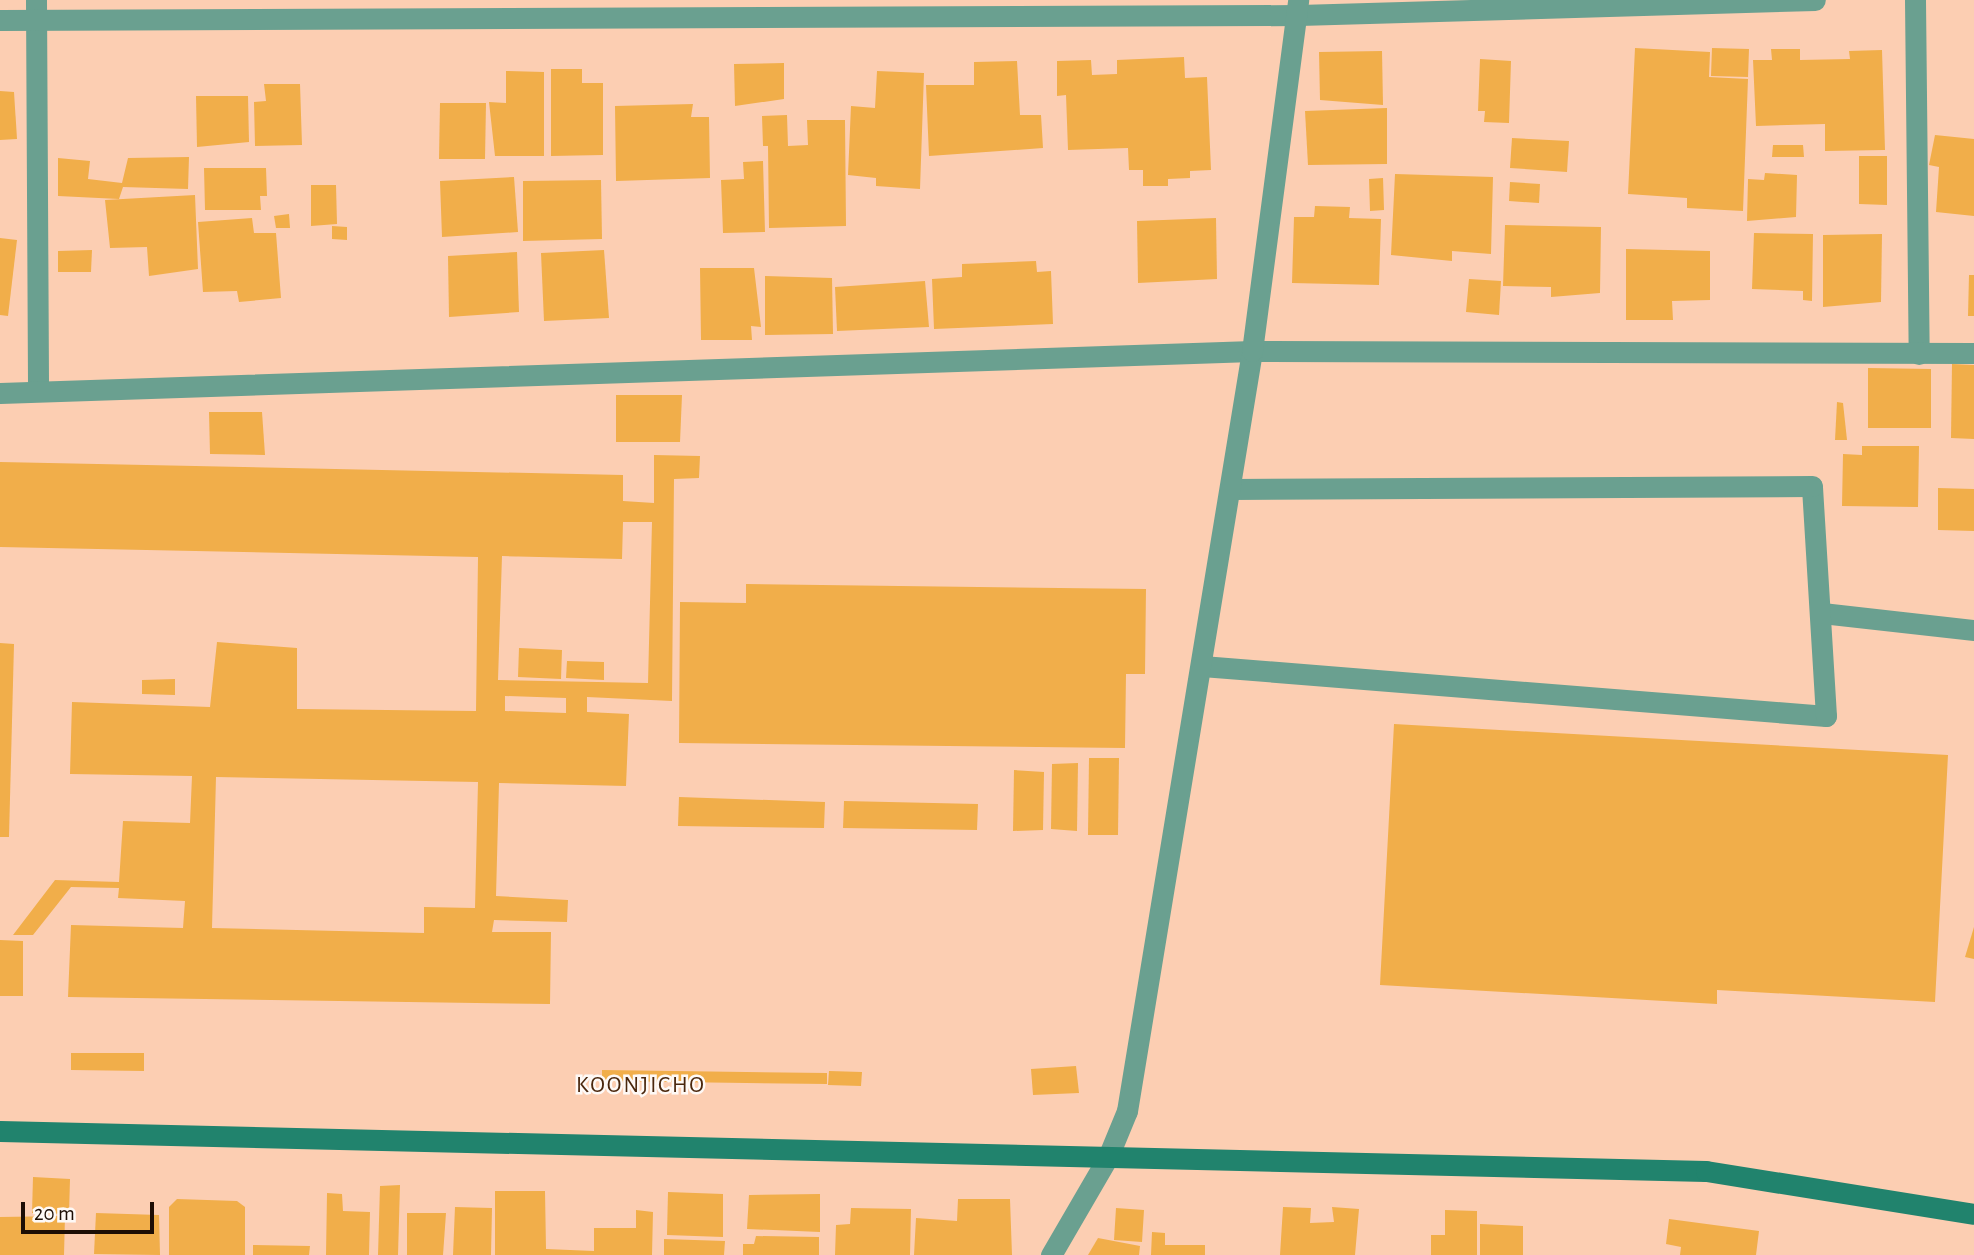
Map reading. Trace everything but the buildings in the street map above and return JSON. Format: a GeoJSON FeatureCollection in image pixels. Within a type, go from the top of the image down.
{"type":"FeatureCollection","features":[{"type":"Feature","properties":{"kind":"street"},"geometry":{"type":"LineString","coordinates":[[0,20],[36,9],[1299,7],[1815,0]]}},
{"type":"Feature","properties":{"kind":"street"},"geometry":{"type":"LineString","coordinates":[[1915,0],[1919,354]]}},
{"type":"Feature","properties":{"kind":"street"},"geometry":{"type":"LineString","coordinates":[[1051,1255],[1108,1157],[1127,1111],[1252,351],[1299,7]]}},
{"type":"Feature","properties":{"kind":"street"},"geometry":{"type":"LineString","coordinates":[[36,9],[38,391]]}},
{"type":"Feature","properties":{"kind":"street"},"geometry":{"type":"LineString","coordinates":[[0,393],[1252,351],[1974,354]]}},
{"type":"Feature","properties":{"kind":"street"},"geometry":{"type":"LineString","coordinates":[[1202,666],[1826,716],[1822,612],[1812,486],[1230,489]]}},
{"type":"Feature","properties":{"kind":"street"},"geometry":{"type":"LineString","coordinates":[[1822,612],[1974,631]]}},
{"type":"Feature","properties":{"kind":"street"},"geometry":{"type":"LineString","coordinates":[[0,1131],[1706,1171],[1974,1214]]}},
{"type":"Feature","properties":{"kind":"district","name":"KOONJICHO"},"geometry":{"type":"Point","coordinates":[641,1086]}}]}
